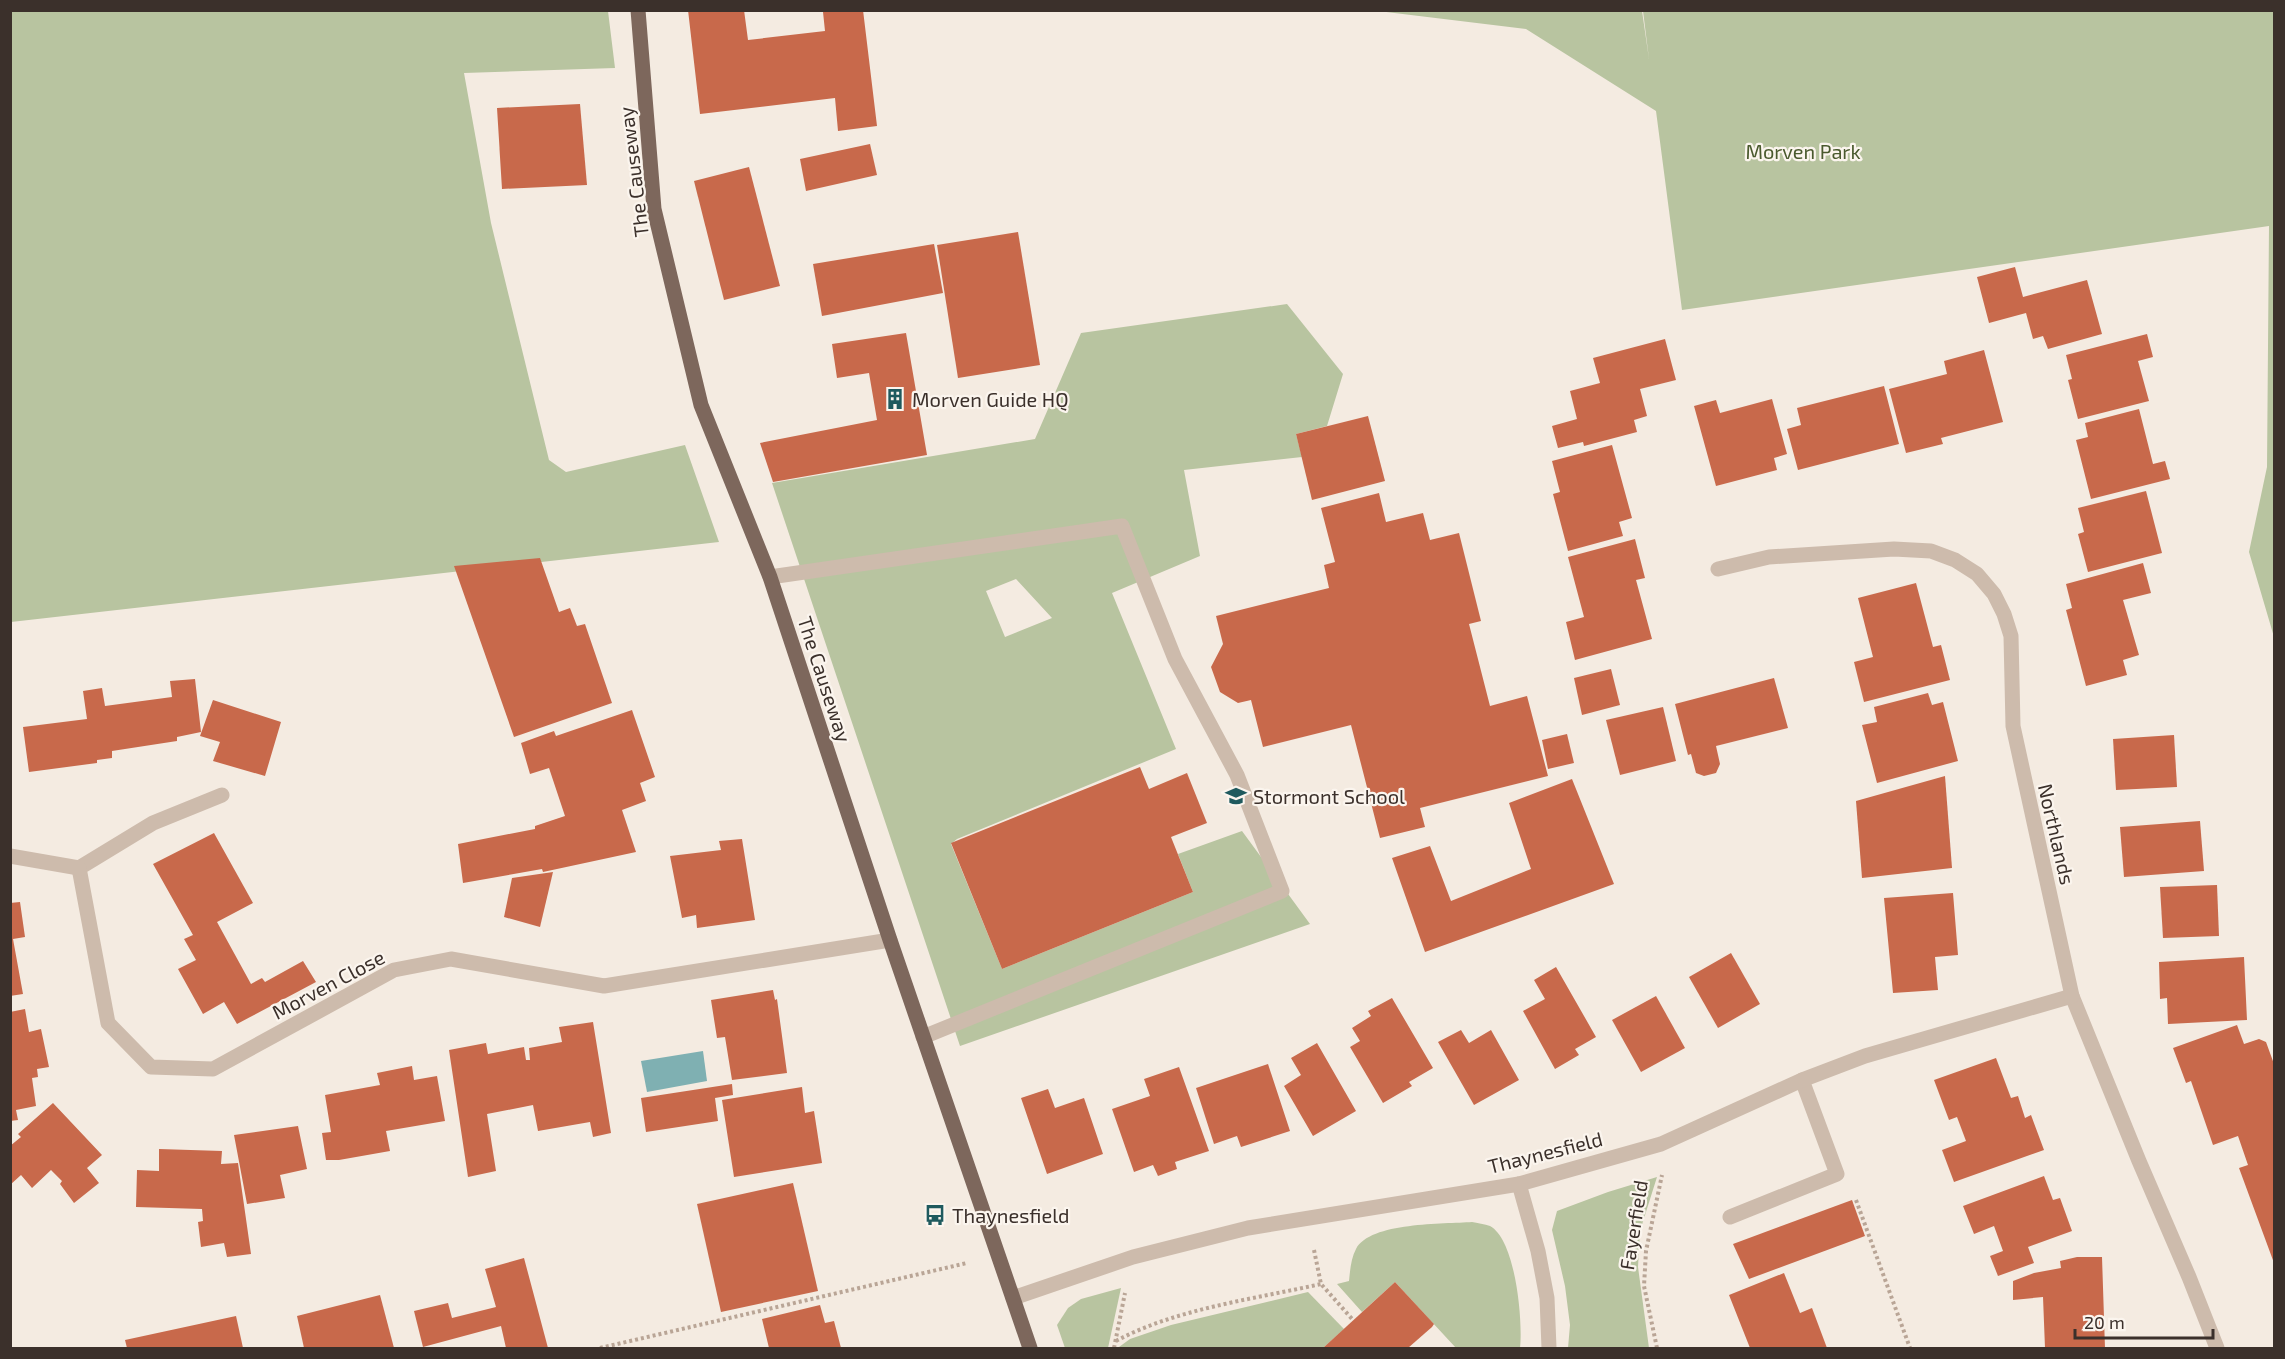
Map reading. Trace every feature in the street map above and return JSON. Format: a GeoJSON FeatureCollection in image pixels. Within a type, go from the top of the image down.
{"type":"FeatureCollection","features":[{"type":"Feature","properties":{"kind":"main road","name":"The Causeway"},"geometry":{"type":"LineString","coordinates":[[638,10],[654,209],[701,405],[770,577],[890,940],[1030,1348]]}},
{"type":"Feature","properties":{"kind":"street"},"geometry":{"type":"LineString","coordinates":[[770,577],[1122,526],[1175,659],[1237,775],[1282,891],[923,1036]]}},
{"type":"Feature","properties":{"kind":"street","name":"Northlands"},"geometry":{"type":"LineString","coordinates":[[1718,569],[1769,557],[1894,549],[1931,551],[1956,560],[1977,574],[1994,594],[2012,636],[2013,726],[2072,996],[2217,1348]]}},
{"type":"Feature","properties":{"kind":"street"},"geometry":{"type":"LineString","coordinates":[[10,856],[79,868],[153,823],[222,795]]}},
{"type":"Feature","properties":{"kind":"street","name":"Morven Close"},"geometry":{"type":"LineString","coordinates":[[79,868],[108,1023],[151,1067],[213,1069],[394,970],[451,959],[604,986],[890,940]]}},
{"type":"Feature","properties":{"kind":"street","name":"Thaynesfield"},"geometry":{"type":"LineString","coordinates":[[1013,1298],[1133,1257],[1248,1228],[1519,1184],[1661,1144],[1802,1080],[1866,1056],[2072,996]]}},
{"type":"Feature","properties":{"kind":"street"},"geometry":{"type":"LineString","coordinates":[[1730,1217],[1837,1174],[1802,1080]]}},
{"type":"Feature","properties":{"kind":"street"},"geometry":{"type":"LineString","coordinates":[[1519,1184],[1538,1251],[1547,1298],[1549,1348]]}},
{"type":"Feature","properties":{"kind":"path","name":"Fayerfield"},"geometry":{"type":"LineString","coordinates":[[1657,1348],[1644,1286],[1646,1251],[1662,1178],[1661,1144]]}},
{"type":"Feature","properties":{"kind":"path"},"geometry":{"type":"LineString","coordinates":[[1837,1174],[1855,1197],[1910,1348]]}},
{"type":"Feature","properties":{"kind":"path"},"geometry":{"type":"LineString","coordinates":[[1309,1218],[1321,1284],[1353,1320]]}},
{"type":"Feature","properties":{"kind":"path"},"geometry":{"type":"LineString","coordinates":[[600,1348],[944,1270],[998,1254]]}},
{"type":"Feature","properties":{"kind":"path"},"geometry":{"type":"LineString","coordinates":[[1114,1348],[1133,1257]]}},
{"type":"Feature","properties":{"kind":"path"},"geometry":{"type":"LineString","coordinates":[[1116,1341],[1171,1318],[1321,1284]]}},
{"type":"Feature","properties":{"kind":"green space"},"geometry":{"type":"Polygon","coordinates":[[[10,11],[608,11],[615,68],[464,73],[491,223],[549,460],[566,472],[685,445],[719,542],[11,622],[10,11]]]}},
{"type":"Feature","properties":{"kind":"green space","name":"Morven Park"},"geometry":{"type":"Polygon","coordinates":[[[1378,11],[1642,11],[1649,59],[1643,11],[2274,11],[2274,637],[2249,552],[2267,467],[2269,226],[1682,310],[1656,111],[1526,29],[1378,11]]]}},
{"type":"Feature","properties":{"kind":"green space"},"geometry":{"type":"Polygon","coordinates":[[[1287,304],[1343,374],[1327,426],[1296,434],[1302,457],[1184,470],[1200,556],[1112,593],[1176,749],[957,839],[951,844],[1002,969],[1193,892],[1178,854],[1242,831],[1310,924],[960,1046],[772,483],[1035,439],[1081,333],[1287,304]],[[1016,579],[986,591],[1005,637],[1052,618],[1016,579]]]}},
{"type":"Feature","properties":{"kind":"green space"},"geometry":{"type":"Polygon","coordinates":[[[1657,1177],[1640,1231],[1638,1267],[1649,1348],[1568,1348],[1570,1325],[1565,1286],[1552,1230],[1557,1211],[1657,1177]]]}},
{"type":"Feature","properties":{"kind":"green space"},"geometry":{"type":"Polygon","coordinates":[[[1472,1222],[1490,1226],[1499,1234],[1506,1247],[1512,1264],[1519,1302],[1520,1348],[1456,1348],[1395,1282],[1362,1312],[1337,1284],[1349,1281],[1356,1249],[1364,1240],[1376,1234],[1409,1226],[1472,1222]]]}},
{"type":"Feature","properties":{"kind":"green space"},"geometry":{"type":"Polygon","coordinates":[[[1121,1288],[1108,1348],[1065,1348],[1057,1325],[1068,1308],[1081,1299],[1121,1288]]]}},
{"type":"Feature","properties":{"kind":"green space"},"geometry":{"type":"Polygon","coordinates":[[[1308,1292],[1344,1329],[1323,1348],[1119,1347],[1130,1339],[1171,1325],[1308,1292]]]}},
{"type":"Feature","properties":{"kind":"water"},"geometry":{"type":"Polygon","coordinates":[[[703,1051],[707,1081],[647,1092],[641,1061],[703,1051]]]}},
{"type":"Feature","properties":{"kind":"building"},"geometry":{"type":"Polygon","coordinates":[[[688,10],[744,10],[748,40],[825,31],[823,12],[863,10],[877,126],[838,131],[835,98],[700,114],[688,10]]]}},
{"type":"Feature","properties":{"kind":"building"},"geometry":{"type":"Polygon","coordinates":[[[580,104],[587,185],[502,189],[497,108],[580,104]]]}},
{"type":"Feature","properties":{"kind":"building"},"geometry":{"type":"Polygon","coordinates":[[[870,144],[877,175],[806,191],[800,159],[870,144]]]}},
{"type":"Feature","properties":{"kind":"building"},"geometry":{"type":"Polygon","coordinates":[[[749,167],[780,286],[724,300],[694,181],[749,167]]]}},
{"type":"Feature","properties":{"kind":"building"},"geometry":{"type":"Polygon","coordinates":[[[1018,232],[1040,365],[958,378],[937,245],[1018,232]]]}},
{"type":"Feature","properties":{"kind":"building"},"geometry":{"type":"Polygon","coordinates":[[[934,244],[943,293],[822,316],[813,264],[934,244]]]}},
{"type":"Feature","properties":{"kind":"building"},"geometry":{"type":"Polygon","coordinates":[[[2015,267],[2023,297],[2087,280],[2102,334],[2048,349],[2043,336],[2033,339],[2026,313],[1989,323],[1977,277],[2015,267]]]}},
{"type":"Feature","properties":{"kind":"building","name":"Morven Guide HQ"},"geometry":{"type":"Polygon","coordinates":[[[906,333],[927,455],[773,482],[760,443],[877,420],[869,373],[837,378],[832,344],[906,333]]]}},
{"type":"Feature","properties":{"kind":"building"},"geometry":{"type":"Polygon","coordinates":[[[2147,334],[2153,357],[2138,361],[2149,401],[2078,419],[2068,380],[2072,379],[2066,355],[2147,334]]]}},
{"type":"Feature","properties":{"kind":"building"},"geometry":{"type":"Polygon","coordinates":[[[1665,339],[1676,380],[1640,389],[1647,416],[1634,420],[1637,432],[1584,446],[1583,442],[1558,448],[1552,426],[1577,419],[1570,391],[1600,383],[1593,358],[1665,339]]]}},
{"type":"Feature","properties":{"kind":"building"},"geometry":{"type":"Polygon","coordinates":[[[1984,350],[2003,422],[1941,438],[1943,444],[1906,453],[1889,389],[1947,374],[1944,361],[1984,350]]]}},
{"type":"Feature","properties":{"kind":"building"},"geometry":{"type":"Polygon","coordinates":[[[1884,386],[1899,444],[1798,470],[1787,429],[1801,425],[1797,408],[1884,386]]]}},
{"type":"Feature","properties":{"kind":"building"},"geometry":{"type":"Polygon","coordinates":[[[1772,399],[1787,454],[1774,458],[1777,470],[1716,486],[1694,406],[1716,400],[1720,413],[1772,399]]]}},
{"type":"Feature","properties":{"kind":"building"},"geometry":{"type":"Polygon","coordinates":[[[2139,409],[2153,464],[2165,461],[2170,479],[2091,499],[2076,440],[2088,437],[2085,423],[2139,409]]]}},
{"type":"Feature","properties":{"kind":"building"},"geometry":{"type":"Polygon","coordinates":[[[1368,416],[1385,481],[1312,500],[1296,434],[1368,416]]]}},
{"type":"Feature","properties":{"kind":"building"},"geometry":{"type":"Polygon","coordinates":[[[1612,445],[1632,518],[1619,522],[1623,536],[1568,551],[1553,494],[1560,492],[1552,461],[1612,445]]]}},
{"type":"Feature","properties":{"kind":"building"},"geometry":{"type":"Polygon","coordinates":[[[2146,491],[2162,553],[2088,572],[2078,534],[2084,532],[2078,508],[2146,491]]]}},
{"type":"Feature","properties":{"kind":"building"},"geometry":{"type":"Polygon","coordinates":[[[1379,493],[1386,522],[1423,513],[1430,540],[1459,533],[1481,621],[1469,624],[1490,706],[1527,696],[1548,776],[1420,808],[1425,827],[1380,838],[1351,725],[1263,747],[1251,700],[1238,703],[1220,692],[1211,667],[1223,644],[1216,616],[1329,588],[1324,565],[1335,562],[1321,508],[1379,493]]]}},
{"type":"Feature","properties":{"kind":"building"},"geometry":{"type":"Polygon","coordinates":[[[1635,539],[1645,578],[1636,580],[1652,639],[1575,660],[1566,622],[1584,617],[1568,557],[1635,539]]]}},
{"type":"Feature","properties":{"kind":"building"},"geometry":{"type":"Polygon","coordinates":[[[540,558],[559,612],[570,608],[577,626],[585,624],[612,703],[514,737],[454,566],[540,558]]]}},
{"type":"Feature","properties":{"kind":"building"},"geometry":{"type":"Polygon","coordinates":[[[2143,563],[2151,593],[2123,600],[2139,655],[2123,660],[2127,675],[2086,686],[2066,610],[2072,608],[2066,584],[2143,563]]]}},
{"type":"Feature","properties":{"kind":"building"},"geometry":{"type":"Polygon","coordinates":[[[1916,583],[1933,647],[1941,645],[1950,680],[1864,702],[1854,662],[1873,657],[1858,598],[1916,583]]]}},
{"type":"Feature","properties":{"kind":"building"},"geometry":{"type":"Polygon","coordinates":[[[1611,669],[1620,705],[1582,715],[1574,678],[1611,669]]]}},
{"type":"Feature","properties":{"kind":"building"},"geometry":{"type":"Polygon","coordinates":[[[1774,678],[1788,728],[1716,746],[1720,764],[1716,773],[1704,776],[1696,773],[1691,754],[1688,755],[1675,704],[1774,678]]]}},
{"type":"Feature","properties":{"kind":"building"},"geometry":{"type":"Polygon","coordinates":[[[195,679],[201,732],[177,737],[177,741],[112,751],[112,758],[97,760],[97,763],[29,772],[23,727],[87,719],[83,691],[102,688],[105,706],[172,697],[170,681],[195,679]]]}},
{"type":"Feature","properties":{"kind":"building"},"geometry":{"type":"Polygon","coordinates":[[[1928,693],[1932,705],[1943,702],[1958,761],[1877,783],[1862,725],[1877,722],[1874,707],[1928,693]]]}},
{"type":"Feature","properties":{"kind":"building"},"geometry":{"type":"Polygon","coordinates":[[[213,700],[281,722],[265,776],[213,761],[220,742],[200,736],[213,700]]]}},
{"type":"Feature","properties":{"kind":"building"},"geometry":{"type":"Polygon","coordinates":[[[1663,707],[1676,761],[1620,775],[1606,720],[1663,707]]]}},
{"type":"Feature","properties":{"kind":"building"},"geometry":{"type":"Polygon","coordinates":[[[632,710],[655,777],[640,783],[646,801],[622,810],[636,852],[543,872],[542,869],[463,883],[458,844],[535,829],[535,826],[565,816],[549,768],[530,774],[521,743],[554,731],[556,736],[632,710]]]}},
{"type":"Feature","properties":{"kind":"building"},"geometry":{"type":"Polygon","coordinates":[[[1567,734],[1574,763],[1548,769],[1542,740],[1567,734]]]}},
{"type":"Feature","properties":{"kind":"building"},"geometry":{"type":"Polygon","coordinates":[[[2174,735],[2177,787],[2116,790],[2113,739],[2174,735]]]}},
{"type":"Feature","properties":{"kind":"building"},"geometry":{"type":"Polygon","coordinates":[[[1140,767],[1149,789],[1187,773],[1207,823],[1171,837],[1193,892],[1002,969],[951,843],[1140,767]]]}},
{"type":"Feature","properties":{"kind":"building"},"geometry":{"type":"Polygon","coordinates":[[[1945,776],[1952,868],[1862,878],[1856,801],[1945,776]]]}},
{"type":"Feature","properties":{"kind":"building"},"geometry":{"type":"Polygon","coordinates":[[[1572,779],[1614,884],[1425,952],[1392,858],[1430,846],[1451,901],[1531,869],[1509,803],[1572,779]]]}},
{"type":"Feature","properties":{"kind":"building"},"geometry":{"type":"Polygon","coordinates":[[[2200,821],[2204,871],[2124,877],[2120,827],[2200,821]]]}},
{"type":"Feature","properties":{"kind":"building"},"geometry":{"type":"Polygon","coordinates":[[[214,833],[253,903],[217,922],[251,984],[262,978],[265,982],[303,961],[316,982],[237,1024],[224,1002],[203,1014],[178,969],[196,960],[184,939],[193,935],[153,864],[214,833]]]}},
{"type":"Feature","properties":{"kind":"building"},"geometry":{"type":"Polygon","coordinates":[[[742,839],[755,920],[697,928],[696,915],[682,918],[670,856],[721,850],[719,841],[742,839]]]}},
{"type":"Feature","properties":{"kind":"building"},"geometry":{"type":"Polygon","coordinates":[[[553,872],[540,927],[504,917],[512,878],[553,872]]]}},
{"type":"Feature","properties":{"kind":"building"},"geometry":{"type":"Polygon","coordinates":[[[2217,885],[2219,936],[2163,938],[2160,887],[2217,885]]]}},
{"type":"Feature","properties":{"kind":"building"},"geometry":{"type":"Polygon","coordinates":[[[1953,893],[1958,955],[1935,957],[1938,990],[1893,993],[1884,898],[1953,893]]]}},
{"type":"Feature","properties":{"kind":"building"},"geometry":{"type":"Polygon","coordinates":[[[20,902],[25,937],[13,939],[23,994],[10,996],[10,903],[20,902]]]}},
{"type":"Feature","properties":{"kind":"building"},"geometry":{"type":"Polygon","coordinates":[[[1731,953],[1760,1004],[1718,1028],[1689,977],[1731,953]]]}},
{"type":"Feature","properties":{"kind":"building"},"geometry":{"type":"Polygon","coordinates":[[[2244,957],[2247,1020],[2168,1024],[2167,998],[2160,999],[2159,962],[2244,957]]]}},
{"type":"Feature","properties":{"kind":"building"},"geometry":{"type":"Polygon","coordinates":[[[1556,967],[1596,1037],[1575,1049],[1579,1055],[1555,1069],[1523,1011],[1545,999],[1534,980],[1556,967]]]}},
{"type":"Feature","properties":{"kind":"building"},"geometry":{"type":"Polygon","coordinates":[[[773,990],[775,1000],[777,999],[787,1073],[732,1080],[725,1037],[717,1038],[711,1000],[773,990]]]}},
{"type":"Feature","properties":{"kind":"building"},"geometry":{"type":"Polygon","coordinates":[[[1656,996],[1685,1048],[1641,1072],[1612,1020],[1656,996]]]}},
{"type":"Feature","properties":{"kind":"building"},"geometry":{"type":"Polygon","coordinates":[[[1392,998],[1433,1068],[1409,1082],[1412,1086],[1383,1103],[1350,1047],[1360,1041],[1352,1028],[1371,1016],[1368,1011],[1392,998]]]}},
{"type":"Feature","properties":{"kind":"building"},"geometry":{"type":"Polygon","coordinates":[[[25,1009],[29,1032],[41,1029],[49,1067],[37,1069],[38,1077],[32,1078],[36,1106],[16,1110],[18,1120],[10,1121],[10,1012],[25,1009]]]}},
{"type":"Feature","properties":{"kind":"building"},"geometry":{"type":"Polygon","coordinates":[[[593,1022],[611,1133],[593,1137],[590,1122],[538,1131],[533,1105],[487,1114],[496,1171],[468,1177],[449,1050],[486,1043],[488,1054],[524,1047],[526,1060],[530,1060],[529,1048],[562,1042],[559,1027],[593,1022]]]}},
{"type":"Feature","properties":{"kind":"building"},"geometry":{"type":"Polygon","coordinates":[[[2237,1025],[2244,1044],[2259,1039],[2266,1042],[2274,1064],[2274,1263],[2239,1168],[2248,1165],[2238,1136],[2213,1145],[2191,1081],[2186,1083],[2173,1048],[2237,1025]]]}},
{"type":"Feature","properties":{"kind":"building"},"geometry":{"type":"Polygon","coordinates":[[[1461,1030],[1469,1043],[1491,1030],[1519,1080],[1474,1105],[1438,1042],[1461,1030]]]}},
{"type":"Feature","properties":{"kind":"building"},"geometry":{"type":"Polygon","coordinates":[[[1317,1043],[1356,1111],[1313,1136],[1284,1086],[1301,1075],[1291,1058],[1317,1043]]]}},
{"type":"Feature","properties":{"kind":"building"},"geometry":{"type":"Polygon","coordinates":[[[1996,1058],[2011,1098],[2018,1096],[2025,1118],[2031,1115],[2044,1150],[1954,1182],[1942,1150],[1966,1141],[1957,1117],[1949,1120],[1934,1080],[1996,1058]]]}},
{"type":"Feature","properties":{"kind":"building"},"geometry":{"type":"Polygon","coordinates":[[[1268,1064],[1290,1131],[1241,1147],[1237,1136],[1214,1144],[1196,1088],[1268,1064]]]}},
{"type":"Feature","properties":{"kind":"building"},"geometry":{"type":"Polygon","coordinates":[[[412,1066],[414,1080],[437,1076],[445,1121],[386,1131],[390,1151],[339,1160],[326,1160],[322,1133],[331,1132],[325,1095],[380,1085],[377,1073],[412,1066]]]}},
{"type":"Feature","properties":{"kind":"building"},"geometry":{"type":"Polygon","coordinates":[[[1179,1067],[1209,1151],[1175,1162],[1177,1169],[1158,1176],[1153,1165],[1134,1172],[1112,1109],[1150,1096],[1144,1079],[1179,1067]]]}},
{"type":"Feature","properties":{"kind":"building"},"geometry":{"type":"Polygon","coordinates":[[[732,1084],[733,1095],[715,1098],[718,1121],[646,1132],[641,1098],[732,1084]]]}},
{"type":"Feature","properties":{"kind":"building"},"geometry":{"type":"Polygon","coordinates":[[[802,1087],[805,1113],[814,1111],[822,1163],[734,1177],[722,1100],[802,1087]]]}},
{"type":"Feature","properties":{"kind":"building"},"geometry":{"type":"Polygon","coordinates":[[[1048,1089],[1055,1108],[1084,1098],[1103,1154],[1047,1174],[1021,1098],[1048,1089]]]}},
{"type":"Feature","properties":{"kind":"building"},"geometry":{"type":"Polygon","coordinates":[[[53,1103],[102,1155],[87,1168],[99,1183],[74,1203],[60,1184],[62,1181],[51,1170],[32,1188],[21,1175],[10,1185],[10,1146],[21,1137],[18,1134],[53,1103]]]}},
{"type":"Feature","properties":{"kind":"building"},"geometry":{"type":"Polygon","coordinates":[[[298,1126],[307,1169],[280,1175],[285,1198],[247,1204],[234,1135],[298,1126]]]}},
{"type":"Feature","properties":{"kind":"building"},"geometry":{"type":"Polygon","coordinates":[[[159,1149],[222,1151],[221,1164],[238,1163],[251,1254],[227,1257],[224,1243],[201,1247],[198,1222],[203,1221],[202,1209],[136,1207],[137,1170],[159,1171],[159,1149]]]}},
{"type":"Feature","properties":{"kind":"building"},"geometry":{"type":"Polygon","coordinates":[[[2044,1176],[2053,1200],[2060,1198],[2072,1231],[2028,1247],[2034,1263],[1998,1276],[1990,1256],[2003,1251],[1994,1226],[1974,1234],[1963,1206],[2044,1176]]]}},
{"type":"Feature","properties":{"kind":"building"},"geometry":{"type":"Polygon","coordinates":[[[793,1183],[818,1291],[721,1312],[697,1204],[793,1183]]]}},
{"type":"Feature","properties":{"kind":"building"},"geometry":{"type":"Polygon","coordinates":[[[1852,1200],[1865,1236],[1749,1279],[1733,1244],[1852,1200]]]}},
{"type":"Feature","properties":{"kind":"building"},"geometry":{"type":"Polygon","coordinates":[[[2077,1257],[2102,1257],[2105,1348],[2045,1348],[2043,1297],[2013,1300],[2013,1281],[2034,1273],[2061,1268],[2060,1261],[2077,1257]]]}},
{"type":"Feature","properties":{"kind":"building"},"geometry":{"type":"Polygon","coordinates":[[[524,1258],[548,1348],[506,1348],[501,1326],[423,1347],[414,1311],[448,1303],[452,1318],[496,1307],[485,1269],[524,1258]]]}},
{"type":"Feature","properties":{"kind":"building"},"geometry":{"type":"Polygon","coordinates":[[[1784,1273],[1800,1313],[1812,1308],[1827,1348],[1750,1348],[1729,1295],[1784,1273]]]}},
{"type":"Feature","properties":{"kind":"building"},"geometry":{"type":"Polygon","coordinates":[[[1395,1282],[1434,1324],[1432,1327],[1408,1348],[1323,1348],[1395,1282]]]}},
{"type":"Feature","properties":{"kind":"building"},"geometry":{"type":"Polygon","coordinates":[[[380,1295],[394,1348],[304,1348],[297,1316],[380,1295]]]}},
{"type":"Feature","properties":{"kind":"building"},"geometry":{"type":"Polygon","coordinates":[[[820,1305],[825,1323],[834,1321],[841,1348],[769,1348],[762,1319],[820,1305]]]}},
{"type":"Feature","properties":{"kind":"building"},"geometry":{"type":"Polygon","coordinates":[[[236,1316],[243,1348],[127,1348],[125,1340],[236,1316]]]}},
{"type":"Feature","properties":{"kind":"place","name":"Morven Guide HQ"},"geometry":{"type":"Point","coordinates":[895,399]}},
{"type":"Feature","properties":{"kind":"place","name":"Stormont School"},"geometry":{"type":"Point","coordinates":[1236,796]}},
{"type":"Feature","properties":{"kind":"place","name":"Thaynesfield"},"geometry":{"type":"Point","coordinates":[935,1215]}}]}
